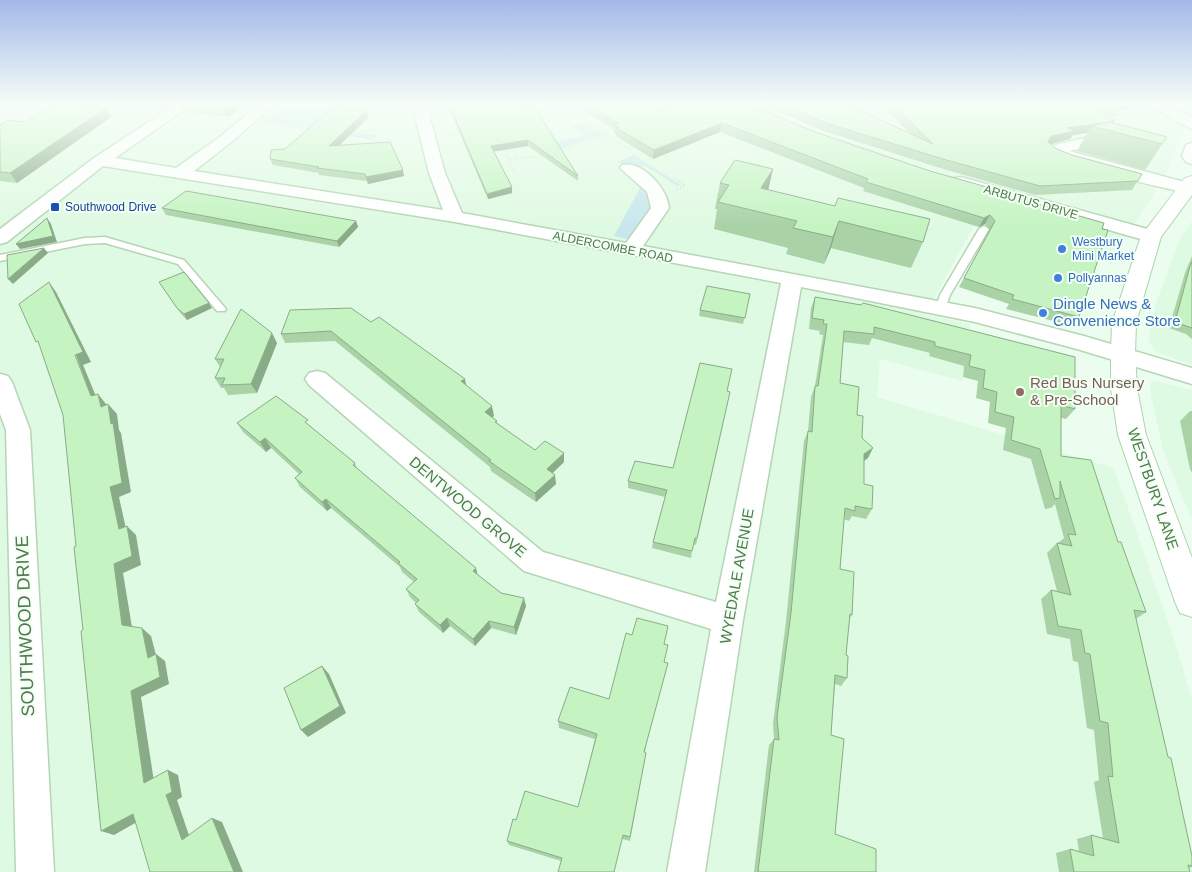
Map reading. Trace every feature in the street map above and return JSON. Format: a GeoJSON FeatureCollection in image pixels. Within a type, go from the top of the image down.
{"type":"FeatureCollection","features":[{"type":"Feature","properties":{"kind":"street"},"geometry":{"type":"LineString","coordinates":[[0,238],[100,161],[124,145]]}},
{"type":"Feature","properties":{"kind":"street"},"geometry":{"type":"LineString","coordinates":[[180,173],[219,145]]}},
{"type":"Feature","properties":{"kind":"street"},"geometry":{"type":"LineString","coordinates":[[429,145],[436,173],[455,217]]}},
{"type":"Feature","properties":{"kind":"street"},"geometry":{"type":"LineString","coordinates":[[1076,145],[1053,150],[1073,159],[1189,185]]}},
{"type":"Feature","properties":{"kind":"street"},"geometry":{"type":"LineString","coordinates":[[1192,148],[1190,156],[1192,159]]}},
{"type":"Feature","properties":{"kind":"street","name":"ALDERCOMBE ROAD"},"geometry":{"type":"LineString","coordinates":[[100,161],[455,217],[941,307],[1123,354],[1192,376]]}},
{"type":"Feature","properties":{"kind":"street"},"geometry":{"type":"LineString","coordinates":[[630,176],[660,194],[661,200],[660,208],[630,250]]}},
{"type":"Feature","properties":{"kind":"street","name":"ARBUTUS DRIVE"},"geometry":{"type":"LineString","coordinates":[[943,177],[1152,236]]}},
{"type":"Feature","properties":{"kind":"street","name":"WESTBURY LANE"},"geometry":{"type":"LineString","coordinates":[[1189,185],[1152,236],[1124,323],[1123,354],[1124,390],[1132,436],[1192,602]]}},
{"type":"Feature","properties":{"kind":"street","name":"WYEDALE AVENUE"},"geometry":{"type":"LineString","coordinates":[[686,872],[728,620],[792,280]]}},
{"type":"Feature","properties":{"kind":"street","name":"DENTWOOD GROVE"},"geometry":{"type":"LineString","coordinates":[[317,379],[534,562],[728,620]]}},
{"type":"Feature","properties":{"kind":"street","name":"SOUTHWOOD DRIVE"},"geometry":{"type":"LineString","coordinates":[[0,382],[18,430],[35,872]]}},
{"type":"Feature","properties":{"kind":"lane"},"geometry":{"type":"LineString","coordinates":[[941,307],[945,295],[984,229]]}},
{"type":"Feature","properties":{"kind":"lane"},"geometry":{"type":"LineString","coordinates":[[0,258],[105,240],[181,262],[221,309]]}},
{"type":"Feature","properties":{"kind":"path"},"geometry":{"type":"LineString","coordinates":[[501,145],[514,172]]}},
{"type":"Feature","properties":{"kind":"path"},"geometry":{"type":"LineString","coordinates":[[510,145],[517,159]]}},
{"type":"Feature","properties":{"kind":"path"},"geometry":{"type":"LineString","coordinates":[[509,160],[552,154],[578,145]]}},
{"type":"Feature","properties":{"kind":"shaded area"},"geometry":{"type":"Polygon","coordinates":[[[0,145],[1178,145],[1163,180],[1114,255],[980,215],[926,314],[970,324],[962,381],[880,359],[877,397],[1114,468],[1176,645],[1192,700],[1192,872],[0,872],[0,145]]]}},
{"type":"Feature","properties":{"kind":"shaded area"},"geometry":{"type":"Polygon","coordinates":[[[549,145],[573,145],[554,151],[549,145]]]}},
{"type":"Feature","properties":{"kind":"shaded area"},"geometry":{"type":"Polygon","coordinates":[[[634,155],[681,185],[677,186],[644,165],[634,169],[618,162],[634,155]]]}},
{"type":"Feature","properties":{"kind":"shaded area"},"geometry":{"type":"Polygon","coordinates":[[[640,188],[648,193],[652,208],[630,237],[627,239],[614,236],[640,188]]]}},
{"type":"Feature","properties":{"kind":"shaded area"},"geometry":{"type":"Polygon","coordinates":[[[1192,221],[1192,365],[1156,352],[1148,340],[1156,303],[1180,239],[1192,221]]]}},
{"type":"Feature","properties":{"kind":"shaded area"},"geometry":{"type":"Polygon","coordinates":[[[1155,381],[1192,390],[1192,520],[1163,450],[1151,395],[1150,383],[1155,381]]]}},
{"type":"Feature","properties":{"kind":"building"},"geometry":{"type":"Polygon","coordinates":[[[0,145],[52,145],[10,173],[0,172],[0,145]]]}},
{"type":"Feature","properties":{"kind":"building"},"geometry":{"type":"Polygon","coordinates":[[[290,145],[391,145],[403,170],[366,177],[365,174],[317,168],[319,167],[270,159],[271,150],[285,149],[290,145]]]}},
{"type":"Feature","properties":{"kind":"building"},"geometry":{"type":"Polygon","coordinates":[[[466,145],[499,145],[491,146],[512,187],[487,194],[466,145]]]}},
{"type":"Feature","properties":{"kind":"building"},"geometry":{"type":"Polygon","coordinates":[[[535,145],[558,145],[578,176],[535,145]]]}},
{"type":"Feature","properties":{"kind":"building"},"geometry":{"type":"Polygon","coordinates":[[[645,145],[667,145],[654,150],[645,145]]]}},
{"type":"Feature","properties":{"kind":"building"},"geometry":{"type":"Polygon","coordinates":[[[779,145],[852,145],[930,171],[994,189],[985,189],[1104,223],[1102,229],[1108,230],[1079,317],[1012,299],[1014,295],[964,278],[995,221],[990,215],[984,218],[866,182],[868,179],[779,145]]]}},
{"type":"Feature","properties":{"kind":"building"},"geometry":{"type":"Polygon","coordinates":[[[897,145],[1051,145],[1072,155],[1142,174],[1138,181],[1040,186],[897,145]]]}},
{"type":"Feature","properties":{"kind":"building"},"geometry":{"type":"Polygon","coordinates":[[[735,160],[773,169],[761,188],[835,206],[838,198],[930,219],[923,242],[839,221],[833,237],[793,228],[797,221],[718,202],[729,185],[720,183],[735,160]]]}},
{"type":"Feature","properties":{"kind":"building"},"geometry":{"type":"Polygon","coordinates":[[[186,191],[356,221],[337,241],[162,208],[186,191]]]}},
{"type":"Feature","properties":{"kind":"building"},"geometry":{"type":"Polygon","coordinates":[[[47,218],[53,236],[16,244],[47,218]]]}},
{"type":"Feature","properties":{"kind":"building"},"geometry":{"type":"Polygon","coordinates":[[[44,248],[8,279],[7,255],[44,248]]]}},
{"type":"Feature","properties":{"kind":"building"},"geometry":{"type":"Polygon","coordinates":[[[1192,262],[1192,328],[1175,322],[1192,262]]]}},
{"type":"Feature","properties":{"kind":"building"},"geometry":{"type":"Polygon","coordinates":[[[184,272],[209,303],[184,314],[177,308],[159,282],[184,272]]]}},
{"type":"Feature","properties":{"kind":"building"},"geometry":{"type":"Polygon","coordinates":[[[49,282],[83,352],[75,355],[91,396],[98,394],[101,407],[108,404],[111,424],[113,423],[122,483],[110,487],[119,529],[127,526],[132,556],[114,564],[122,625],[142,628],[148,658],[156,654],[160,677],[131,691],[144,783],[168,770],[172,792],[166,795],[182,840],[212,818],[234,872],[150,872],[133,814],[101,831],[81,631],[83,630],[74,547],[76,546],[63,415],[38,341],[36,342],[19,304],[49,282]]]}},
{"type":"Feature","properties":{"kind":"building"},"geometry":{"type":"Polygon","coordinates":[[[707,286],[750,294],[745,318],[700,310],[707,286]]]}},
{"type":"Feature","properties":{"kind":"building"},"geometry":{"type":"Polygon","coordinates":[[[815,297],[861,305],[863,303],[1075,357],[1075,409],[1061,405],[1061,456],[1091,460],[1118,542],[1121,542],[1146,612],[1134,610],[1168,757],[1171,758],[1192,856],[1192,866],[1188,865],[1190,872],[1074,872],[1070,849],[1094,856],[1091,835],[1119,843],[1108,776],[1113,777],[1108,723],[1100,721],[1090,654],[1085,653],[1081,630],[1058,626],[1051,590],[1071,595],[1057,543],[1072,546],[1068,534],[1076,535],[1060,481],[1060,498],[1055,499],[1040,449],[1011,440],[1014,417],[995,412],[997,392],[983,388],[985,370],[969,366],[971,355],[935,346],[935,342],[874,327],[874,334],[844,331],[840,383],[859,387],[857,415],[863,416],[862,438],[873,448],[864,454],[864,484],[873,486],[872,509],[855,506],[855,511],[845,508],[840,569],[854,572],[852,615],[850,614],[846,655],[848,656],[847,678],[835,675],[831,735],[844,739],[835,834],[876,849],[876,872],[758,872],[774,739],[779,740],[777,717],[791,613],[808,431],[812,432],[815,386],[818,386],[827,324],[823,324],[824,320],[812,318],[815,297]]]}},
{"type":"Feature","properties":{"kind":"building"},"geometry":{"type":"Polygon","coordinates":[[[351,308],[371,322],[379,317],[465,379],[461,381],[492,406],[485,412],[497,421],[495,422],[535,450],[545,441],[564,453],[547,469],[555,475],[535,493],[489,461],[491,460],[331,331],[281,334],[290,310],[351,308]]]}},
{"type":"Feature","properties":{"kind":"building"},"geometry":{"type":"Polygon","coordinates":[[[241,309],[272,333],[251,384],[222,385],[225,378],[215,378],[224,359],[215,359],[241,309]]]}},
{"type":"Feature","properties":{"kind":"building"},"geometry":{"type":"Polygon","coordinates":[[[700,363],[732,369],[727,391],[730,392],[697,538],[695,538],[692,551],[653,542],[667,490],[628,481],[635,461],[673,468],[700,363]]]}},
{"type":"Feature","properties":{"kind":"building"},"geometry":{"type":"Polygon","coordinates":[[[276,396],[308,420],[305,422],[355,463],[353,465],[476,568],[473,571],[501,593],[524,598],[514,627],[489,621],[473,639],[447,618],[440,625],[415,604],[419,600],[406,589],[417,579],[398,563],[400,562],[326,499],[322,502],[295,478],[302,472],[265,438],[260,442],[237,423],[276,396]]]}},
{"type":"Feature","properties":{"kind":"building"},"geometry":{"type":"Polygon","coordinates":[[[637,618],[668,626],[664,644],[668,645],[664,662],[668,663],[644,752],[646,753],[630,837],[623,835],[614,872],[558,872],[562,858],[507,841],[513,819],[516,820],[525,791],[578,807],[597,734],[558,721],[570,687],[609,699],[626,633],[632,635],[637,618]]]}},
{"type":"Feature","properties":{"kind":"building"},"geometry":{"type":"Polygon","coordinates":[[[322,666],[340,706],[301,730],[284,688],[322,666]]]}},
{"type":"Feature","properties":{"kind":"place","name":"Southwood Drive"},"geometry":{"type":"Point","coordinates":[55,207]}},
{"type":"Feature","properties":{"kind":"place","name":"Westbury Mini Market"},"geometry":{"type":"Point","coordinates":[1062,249]}},
{"type":"Feature","properties":{"kind":"place","name":"Pollyannas"},"geometry":{"type":"Point","coordinates":[1058,278]}},
{"type":"Feature","properties":{"kind":"place","name":"Dingle News & Convenience Store"},"geometry":{"type":"Point","coordinates":[1043,313]}},
{"type":"Feature","properties":{"kind":"place","name":"Red Bus Nursery & Pre-School"},"geometry":{"type":"Point","coordinates":[1020,392]}}]}
